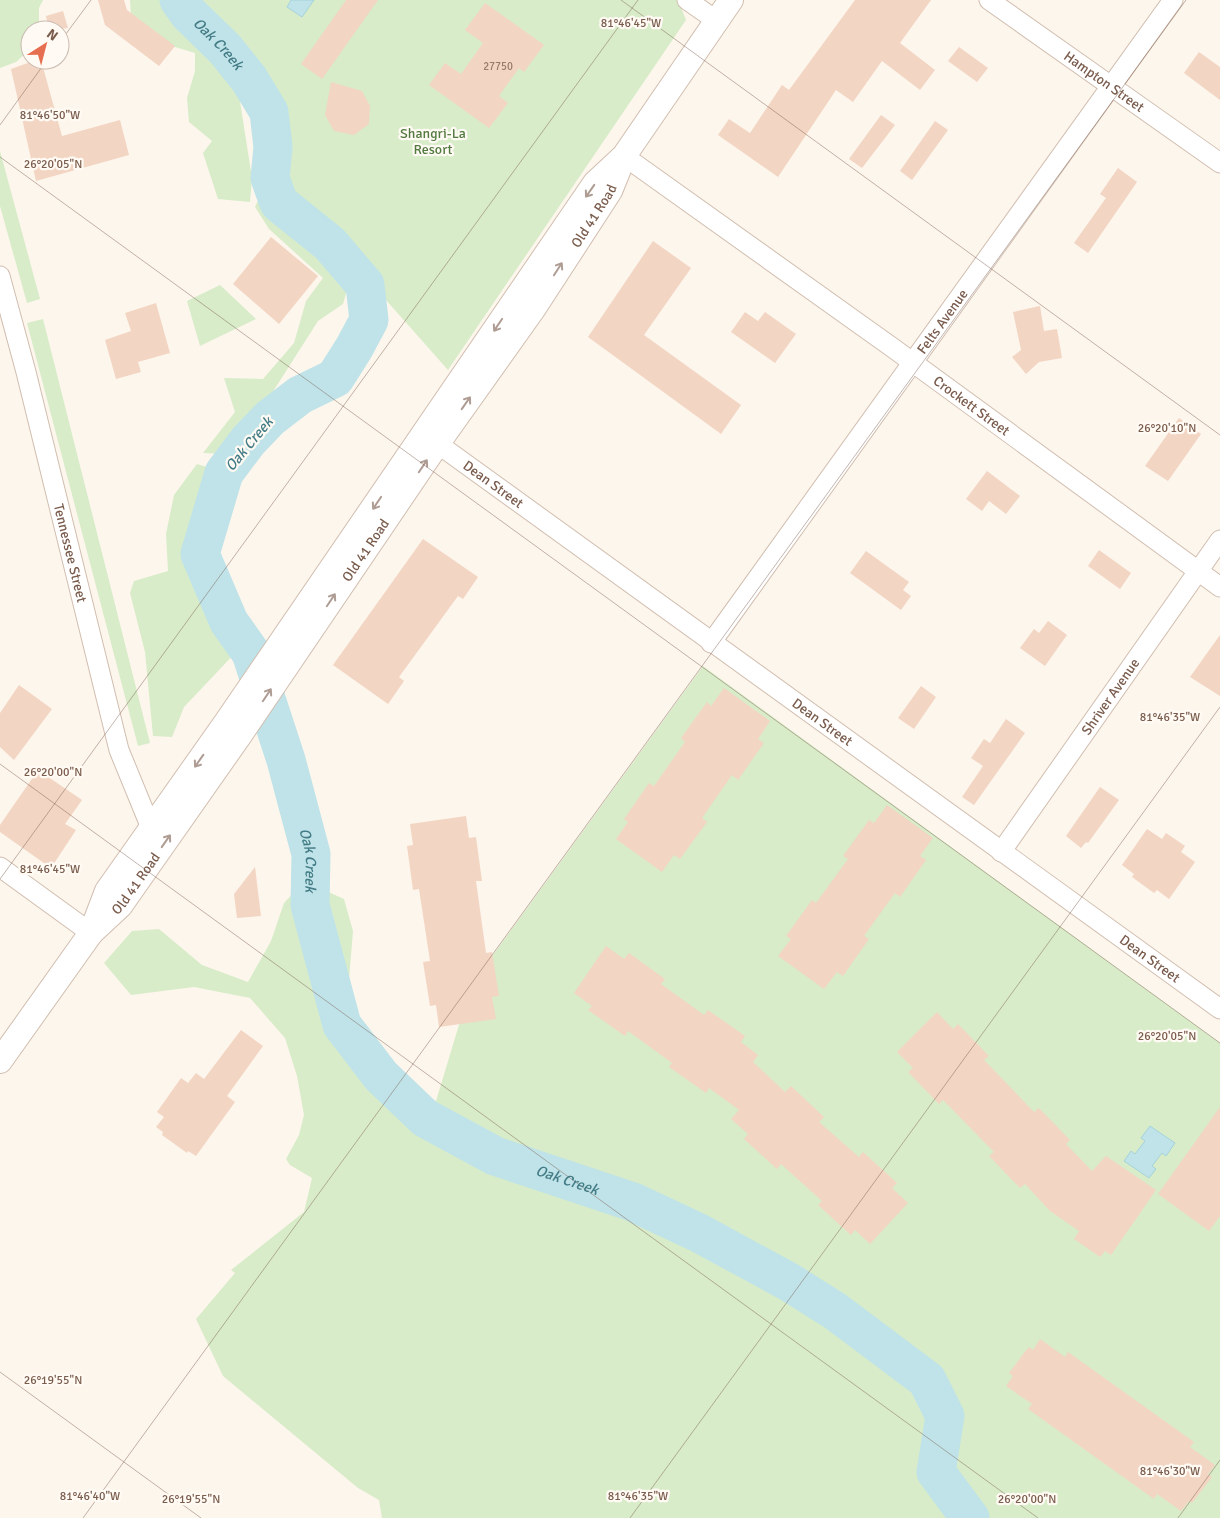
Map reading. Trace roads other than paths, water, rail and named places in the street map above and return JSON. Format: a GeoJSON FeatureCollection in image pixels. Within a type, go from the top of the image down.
{"type":"FeatureCollection","features":[{"type":"Feature","properties":{"kind":"street"},"geometry":{"type":"LineString","coordinates":[[686,0],[717,21]]}},
{"type":"Feature","properties":{"kind":"street","name":"Old 41 Road"},"geometry":{"type":"LineString","coordinates":[[0,1061],[91,933],[120,906],[233,728],[431,438],[534,308],[610,191],[624,156],[732,0]]}},
{"type":"Feature","properties":{"kind":"street","name":"Hampton Street"},"geometry":{"type":"LineString","coordinates":[[989,0],[1220,163]]}},
{"type":"Feature","properties":{"kind":"street","name":"Felts Avenue"},"geometry":{"type":"LineString","coordinates":[[711,643],[1173,0]]}},
{"type":"Feature","properties":{"kind":"street","name":"Crockett Street"},"geometry":{"type":"LineString","coordinates":[[624,156],[913,362],[1220,587]]}},
{"type":"Feature","properties":{"kind":"street","name":"Tennessee Street"},"geometry":{"type":"LineString","coordinates":[[0,276],[26,372],[119,750],[151,828]]}},
{"type":"Feature","properties":{"kind":"street","name":"Dean Street"},"geometry":{"type":"LineString","coordinates":[[431,438],[711,643],[1220,1010]]}},
{"type":"Feature","properties":{"kind":"street","name":"Shriver Avenue"},"geometry":{"type":"LineString","coordinates":[[1001,852],[1220,540]]}},
{"type":"Feature","properties":{"kind":"street","name":"Old 41 Road"},"geometry":{"type":"LineString","coordinates":[[91,933],[108,890],[151,828],[233,728]]}},
{"type":"Feature","properties":{"kind":"street"},"geometry":{"type":"LineString","coordinates":[[0,867],[91,933]]}},
{"type":"Feature","properties":{"kind":"water"},"geometry":{"type":"Polygon","coordinates":[[[291,0],[314,0],[302,17],[287,7],[291,0]]]}},
{"type":"Feature","properties":{"kind":"water"},"geometry":{"type":"Polygon","coordinates":[[[1150,1126],[1175,1143],[1166,1156],[1162,1153],[1152,1166],[1156,1169],[1149,1178],[1124,1161],[1131,1151],[1135,1154],[1145,1141],[1141,1138],[1150,1126]]]}},
{"type":"Feature","properties":{"kind":"waterway","name":"Oak Creek"},"geometry":{"type":"LineString","coordinates":[[179,0],[189,14],[225,49],[249,79],[269,112],[273,147],[270,178],[279,203],[330,244],[365,285],[369,320],[354,348],[335,378],[300,395],[270,418],[248,441],[224,473],[200,554],[229,622],[251,653],[286,760],[311,854],[310,905],[342,1025],[381,1076],[425,1118],[495,1156],[633,1202],[699,1233],[789,1282],[835,1311],[927,1380],[945,1416],[936,1472],[970,1518]]}},
{"type":"Feature","properties":{"kind":"park label","name":"Shangri-La Resort"},"geometry":{"type":"Point","coordinates":[433,142]}}]}
